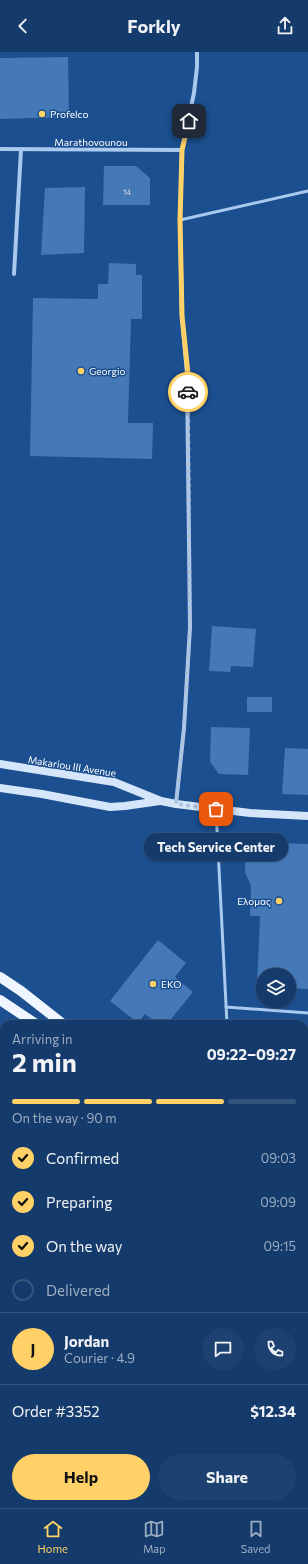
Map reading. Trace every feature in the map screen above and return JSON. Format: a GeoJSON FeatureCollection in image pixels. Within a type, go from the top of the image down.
{"type":"FeatureCollection","features":[{"type":"Feature","properties":{"kind":"main road"},"geometry":{"type":"LineString","coordinates":[[0,977],[21,990],[58,1020]]}},
{"type":"Feature","properties":{"kind":"main road"},"geometry":{"type":"LineString","coordinates":[[0,1000],[30,1020]]}},
{"type":"Feature","properties":{"kind":"street"},"geometry":{"type":"LineString","coordinates":[[176,804],[184,728],[190,627],[188,374],[182,316],[180,220],[182,150],[194,93],[197,52]]}},
{"type":"Feature","properties":{"kind":"street","name":"Marathovounou"},"geometry":{"type":"LineString","coordinates":[[0,149],[182,150]]}},
{"type":"Feature","properties":{"kind":"street"},"geometry":{"type":"LineString","coordinates":[[14,274],[21,150]]}},
{"type":"Feature","properties":{"kind":"street","name":"Makariou III Avenue"},"geometry":{"type":"LineString","coordinates":[[0,764],[109,781],[127,786],[161,801],[176,804],[263,814],[308,816]]}},
{"type":"Feature","properties":{"kind":"street","name":"Makariou III Avenue"},"geometry":{"type":"LineString","coordinates":[[0,788],[42,794],[110,807],[161,801]]}},
{"type":"Feature","properties":{"kind":"lane"},"geometry":{"type":"LineString","coordinates":[[180,220],[308,191]]}},
{"type":"Feature","properties":{"kind":"lane"},"geometry":{"type":"LineString","coordinates":[[216,809],[227,1020]]}},
{"type":"Feature","properties":{"kind":"lane"},"geometry":{"type":"LineString","coordinates":[[226,1007],[308,1013]]}},
{"type":"Feature","properties":{"kind":"building"},"geometry":{"type":"Polygon","coordinates":[[[68,57],[69,117],[0,119],[0,58],[68,57]]]}},
{"type":"Feature","properties":{"kind":"building"},"geometry":{"type":"Polygon","coordinates":[[[104,166],[136,166],[150,178],[150,205],[103,205],[104,166]]]}},
{"type":"Feature","properties":{"kind":"building"},"geometry":{"type":"Polygon","coordinates":[[[85,187],[84,253],[41,255],[45,188],[85,187]]]}},
{"type":"Feature","properties":{"kind":"building","name":"Georgio"},"geometry":{"type":"Polygon","coordinates":[[[109,263],[136,264],[136,275],[142,275],[142,319],[131,319],[128,423],[153,423],[152,459],[30,456],[33,298],[98,299],[98,284],[108,284],[109,263]]]}},
{"type":"Feature","properties":{"kind":"building"},"geometry":{"type":"Polygon","coordinates":[[[212,626],[256,629],[253,667],[231,666],[230,672],[209,671],[212,626]]]}},
{"type":"Feature","properties":{"kind":"building"},"geometry":{"type":"Polygon","coordinates":[[[247,697],[272,697],[272,712],[247,712],[247,697]]]}},
{"type":"Feature","properties":{"kind":"building"},"geometry":{"type":"Polygon","coordinates":[[[211,727],[250,728],[248,775],[219,774],[210,762],[211,727]]]}},
{"type":"Feature","properties":{"kind":"building"},"geometry":{"type":"Polygon","coordinates":[[[285,748],[308,749],[308,795],[282,794],[285,748]]]}},
{"type":"Feature","properties":{"kind":"building","name":"Ελομας"},"geometry":{"type":"Polygon","coordinates":[[[246,842],[308,844],[308,989],[296,988],[296,968],[258,968],[260,916],[250,916],[251,886],[245,872],[246,842]]]}},
{"type":"Feature","properties":{"kind":"building","name":"EKO"},"geometry":{"type":"Polygon","coordinates":[[[158,940],[186,963],[175,977],[193,992],[170,1020],[153,1020],[145,1014],[140,1020],[134,1020],[110,1001],[158,940]]]}},
{"type":"Feature","properties":{"kind":"way so far"},"geometry":{"type":"LineString","coordinates":[[188,392],[190,627],[188,680],[176,804],[216,809]]}},
{"type":"Feature","properties":{"kind":"place","name":"Profelco"},"geometry":{"type":"Point","coordinates":[42,114]}},
{"type":"Feature","properties":{"kind":"place","name":"Georgio"},"geometry":{"type":"Point","coordinates":[81,371]}},
{"type":"Feature","properties":{"kind":"place","name":"Tech Service Center"},"geometry":{"type":"Point","coordinates":[216,809]}},
{"type":"Feature","properties":{"kind":"place","name":"Ελομας"},"geometry":{"type":"Point","coordinates":[279,901]}},
{"type":"Feature","properties":{"kind":"place","name":"EKO"},"geometry":{"type":"Point","coordinates":[153,984]}},
{"type":"Feature","properties":{"kind":"route"},"geometry":{"type":"LineString","coordinates":[[188,392],[188,374],[182,316],[180,220],[182,150],[189,121]]}}]}
